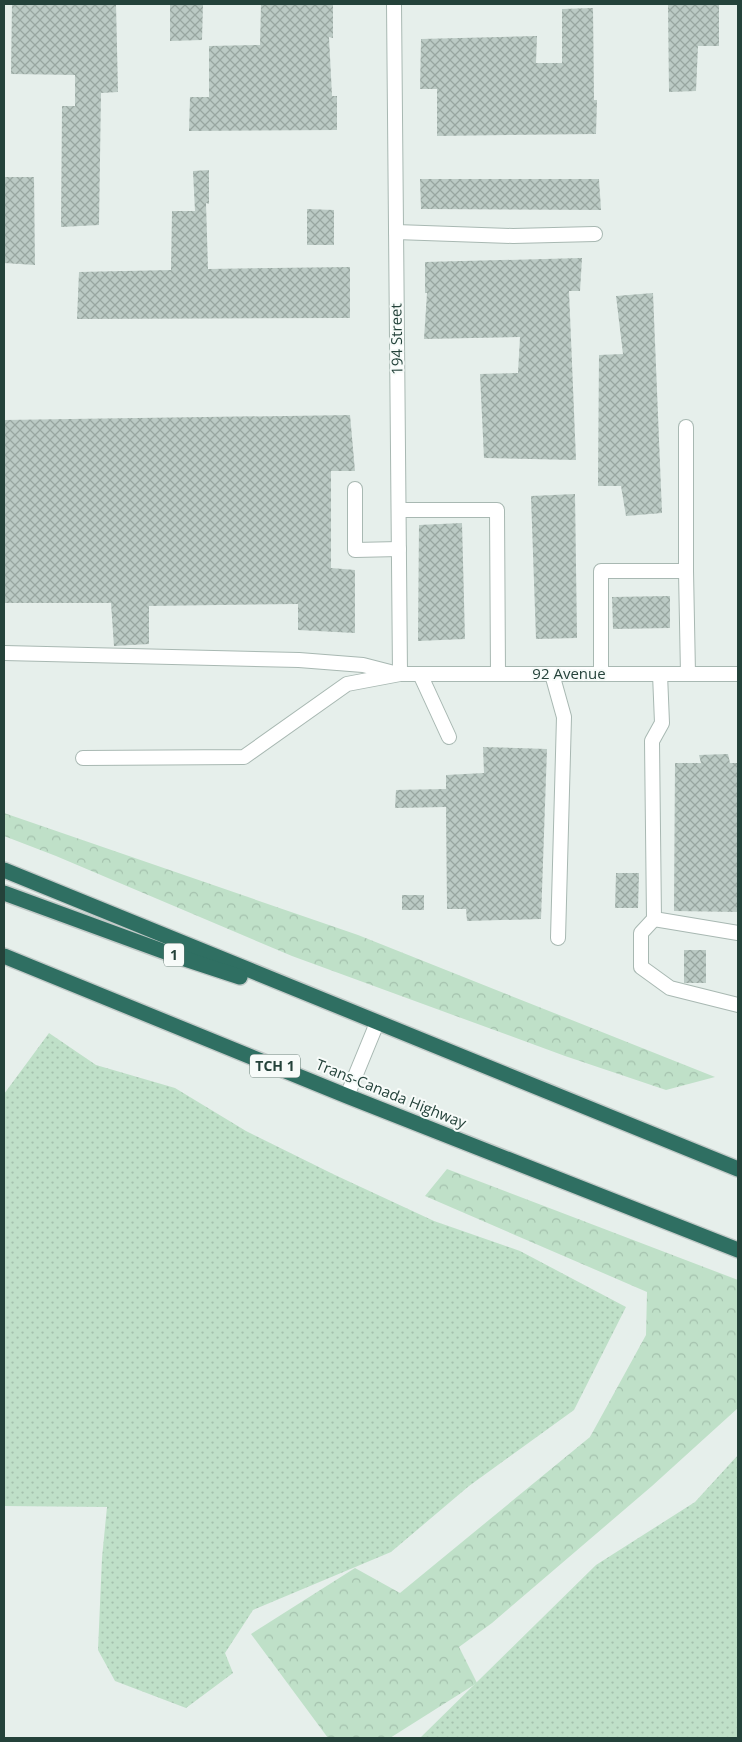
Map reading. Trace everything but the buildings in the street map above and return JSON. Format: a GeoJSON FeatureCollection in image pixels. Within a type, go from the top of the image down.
{"type":"FeatureCollection","features":[{"type":"Feature","properties":{"kind":"highway"},"geometry":{"type":"LineString","coordinates":[[4,870],[738,1169]]}},
{"type":"Feature","properties":{"kind":"highway","name":"1"},"geometry":{"type":"LineString","coordinates":[[4,892],[179,958],[347,1011]]}},
{"type":"Feature","properties":{"kind":"highway","name":"Trans-Canada Highway"},"geometry":{"type":"LineString","coordinates":[[4,956],[346,1096],[738,1250]]}},
{"type":"Feature","properties":{"kind":"street","name":"194 Street"},"geometry":{"type":"LineString","coordinates":[[394,4],[400,674]]}},
{"type":"Feature","properties":{"kind":"street"},"geometry":{"type":"LineString","coordinates":[[396,232],[513,236],[595,234]]}},
{"type":"Feature","properties":{"kind":"street"},"geometry":{"type":"LineString","coordinates":[[686,427],[688,674]]}},
{"type":"Feature","properties":{"kind":"street"},"geometry":{"type":"LineString","coordinates":[[355,489],[355,550],[399,549]]}},
{"type":"Feature","properties":{"kind":"street"},"geometry":{"type":"LineString","coordinates":[[399,510],[497,510],[498,674]]}},
{"type":"Feature","properties":{"kind":"street"},"geometry":{"type":"LineString","coordinates":[[602,674],[601,571],[686,571]]}},
{"type":"Feature","properties":{"kind":"street"},"geometry":{"type":"LineString","coordinates":[[4,653],[299,660],[363,665],[400,674]]}},
{"type":"Feature","properties":{"kind":"street"},"geometry":{"type":"LineString","coordinates":[[83,758],[244,757],[347,684],[400,674]]}},
{"type":"Feature","properties":{"kind":"street","name":"92 Avenue"},"geometry":{"type":"LineString","coordinates":[[400,674],[738,674]]}},
{"type":"Feature","properties":{"kind":"street"},"geometry":{"type":"LineString","coordinates":[[420,674],[449,737]]}},
{"type":"Feature","properties":{"kind":"street"},"geometry":{"type":"LineString","coordinates":[[552,674],[564,717],[558,938]]}},
{"type":"Feature","properties":{"kind":"street"},"geometry":{"type":"LineString","coordinates":[[660,674],[662,723],[652,741],[654,919],[641,933],[641,968],[670,988],[738,1005]]}},
{"type":"Feature","properties":{"kind":"street"},"geometry":{"type":"LineString","coordinates":[[654,919],[738,933]]}},
{"type":"Feature","properties":{"kind":"street"},"geometry":{"type":"LineString","coordinates":[[346,1096],[376,1023]]}},
{"type":"Feature","properties":{"kind":"green space"},"geometry":{"type":"Polygon","coordinates":[[[4,813],[358,935],[715,1077],[666,1090],[565,1056],[292,956],[56,856],[4,836],[4,813]]]}},
{"type":"Feature","properties":{"kind":"green space"},"geometry":{"type":"Polygon","coordinates":[[[49,1033],[96,1065],[175,1088],[246,1131],[335,1175],[434,1221],[520,1251],[626,1307],[574,1410],[469,1486],[391,1552],[253,1610],[225,1653],[233,1673],[186,1708],[115,1681],[98,1650],[102,1558],[107,1507],[4,1506],[4,1094],[49,1033]]]}},
{"type":"Feature","properties":{"kind":"green space"},"geometry":{"type":"Polygon","coordinates":[[[447,1169],[738,1280],[738,1408],[652,1486],[492,1623],[459,1647],[477,1683],[390,1738],[328,1738],[251,1634],[355,1568],[400,1593],[590,1437],[646,1335],[647,1292],[425,1196],[447,1169]]]}},
{"type":"Feature","properties":{"kind":"green space"},"geometry":{"type":"Polygon","coordinates":[[[738,1455],[738,1738],[420,1738],[596,1565],[695,1502],[738,1455]]]}}]}
